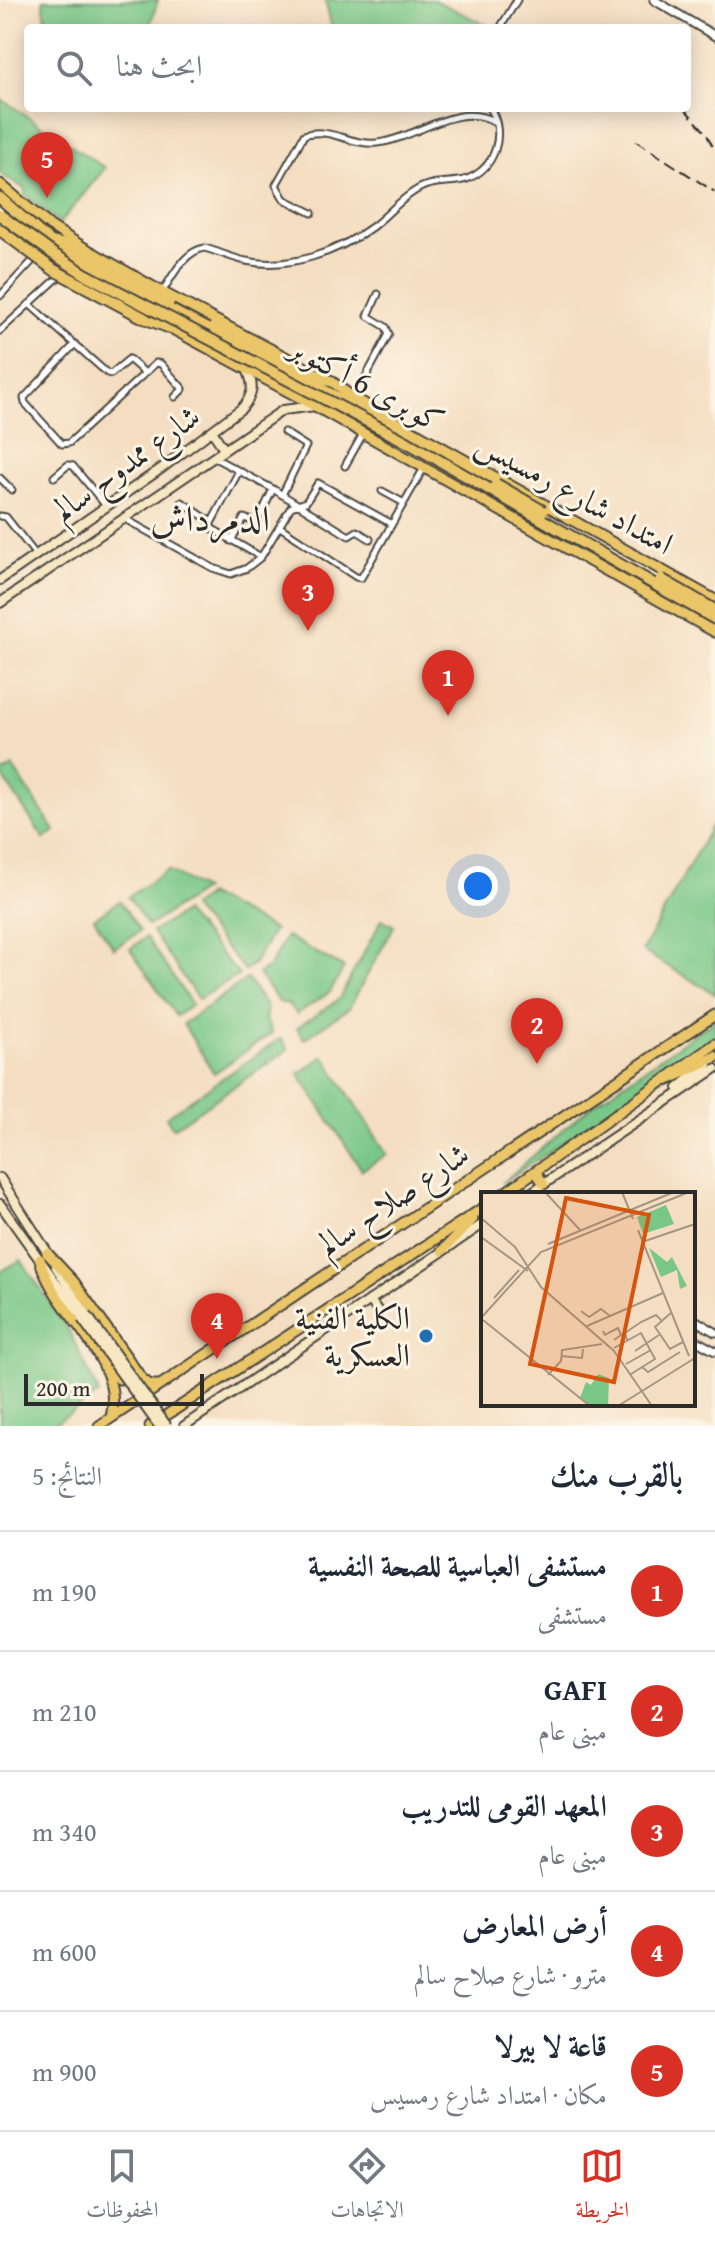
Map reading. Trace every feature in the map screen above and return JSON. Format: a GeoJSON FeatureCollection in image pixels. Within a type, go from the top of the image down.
{"type":"FeatureCollection","features":[{"type":"Feature","properties":{"kind":"highway","name":"كوبرى 6 أكتوبر"},"geometry":{"type":"LineString","coordinates":[[0,198],[50,242],[104,275],[411,436],[715,610]]}},
{"type":"Feature","properties":{"kind":"highway","name":"كوبرى 6 أكتوبر"},"geometry":{"type":"LineString","coordinates":[[0,215],[85,274],[407,442],[715,619]]}},
{"type":"Feature","properties":{"kind":"highway"},"geometry":{"type":"LineString","coordinates":[[0,227],[54,270],[144,318],[173,329]]}},
{"type":"Feature","properties":{"kind":"highway"},"geometry":{"type":"LineString","coordinates":[[50,242],[69,246],[317,379],[331,381]]}},
{"type":"Feature","properties":{"kind":"highway"},"geometry":{"type":"LineString","coordinates":[[667,1080],[715,1058]]}},
{"type":"Feature","properties":{"kind":"main road","name":"امتداد شارع رمسيس"},"geometry":{"type":"LineString","coordinates":[[0,184],[50,226],[162,292],[331,381],[354,398],[715,600]]}},
{"type":"Feature","properties":{"kind":"main road","name":"امتداد شارع رمسيس"},"geometry":{"type":"LineString","coordinates":[[0,227],[66,270],[315,406],[715,632]]}},
{"type":"Feature","properties":{"kind":"main road","name":"شارع ممدوح سالم"},"geometry":{"type":"LineString","coordinates":[[4,578],[242,408],[253,386],[246,368]]}},
{"type":"Feature","properties":{"kind":"main road","name":"شارع ممدوح سالم"},"geometry":{"type":"LineString","coordinates":[[0,603],[283,410],[315,406]]}},
{"type":"Feature","properties":{"kind":"main road"},"geometry":{"type":"LineString","coordinates":[[212,431],[224,449]]}},
{"type":"Feature","properties":{"kind":"main road"},"geometry":{"type":"LineString","coordinates":[[535,530],[552,523],[554,510]]}},
{"type":"Feature","properties":{"kind":"main road"},"geometry":{"type":"LineString","coordinates":[[663,603],[658,593],[659,583],[667,579],[679,580]]}},
{"type":"Feature","properties":{"kind":"main road","name":"شارع صلاح سالم"},"geometry":{"type":"LineString","coordinates":[[99,1426],[715,1015]]}},
{"type":"Feature","properties":{"kind":"main road","name":"شارع صلاح سالم"},"geometry":{"type":"LineString","coordinates":[[509,1192],[715,1044]]}},
{"type":"Feature","properties":{"kind":"main road"},"geometry":{"type":"LineString","coordinates":[[661,1105],[715,1058]]}},
{"type":"Feature","properties":{"kind":"main road"},"geometry":{"type":"LineString","coordinates":[[535,1171],[546,1189],[715,1069]]}},
{"type":"Feature","properties":{"kind":"main road"},"geometry":{"type":"LineString","coordinates":[[0,1178],[44,1256],[159,1426]]}},
{"type":"Feature","properties":{"kind":"main road"},"geometry":{"type":"LineString","coordinates":[[0,1204],[44,1256],[56,1260],[146,1382],[160,1385]]}},
{"type":"Feature","properties":{"kind":"main road","name":"شارع صلاح سالم"},"geometry":{"type":"LineString","coordinates":[[150,1426],[481,1209]]}},
{"type":"Feature","properties":{"kind":"main road"},"geometry":{"type":"LineString","coordinates":[[442,1251],[481,1210]]}},
{"type":"Feature","properties":{"kind":"main road"},"geometry":{"type":"LineString","coordinates":[[186,1425],[481,1225]]}},
{"type":"Feature","properties":{"kind":"main road"},"geometry":{"type":"LineString","coordinates":[[44,1256],[46,1276],[119,1379],[129,1378],[134,1368]]}},
{"type":"Feature","properties":{"kind":"main road"},"geometry":{"type":"LineString","coordinates":[[370,1300],[377,1310]]}},
{"type":"Feature","properties":{"kind":"main road"},"geometry":{"type":"LineString","coordinates":[[84,1317],[167,1426]]}},
{"type":"Feature","properties":{"kind":"main road"},"geometry":{"type":"LineString","coordinates":[[329,1328],[335,1337]]}},
{"type":"Feature","properties":{"kind":"main road"},"geometry":{"type":"LineString","coordinates":[[95,1347],[112,1389],[111,1418]]}},
{"type":"Feature","properties":{"kind":"street"},"geometry":{"type":"LineString","coordinates":[[502,24],[517,0]]}},
{"type":"Feature","properties":{"kind":"street"},"geometry":{"type":"LineString","coordinates":[[654,0],[715,36]]}},
{"type":"Feature","properties":{"kind":"street"},"geometry":{"type":"LineString","coordinates":[[312,213],[284,199],[276,185],[304,135],[321,132],[354,142],[377,143],[478,112],[496,123]]}},
{"type":"Feature","properties":{"kind":"street"},"geometry":{"type":"LineString","coordinates":[[162,292],[186,258],[198,249],[212,250],[250,262],[301,259],[340,246],[374,226],[416,190],[431,183],[463,180],[478,174],[489,163],[496,149],[496,123],[492,112]]}},
{"type":"Feature","properties":{"kind":"street"},"geometry":{"type":"LineString","coordinates":[[0,296],[39,253]]}},
{"type":"Feature","properties":{"kind":"street"},"geometry":{"type":"LineString","coordinates":[[0,331],[66,270]]}},
{"type":"Feature","properties":{"kind":"street"},"geometry":{"type":"LineString","coordinates":[[354,398],[389,334],[386,327],[368,316],[378,294]]}},
{"type":"Feature","properties":{"kind":"street"},"geometry":{"type":"LineString","coordinates":[[29,304],[109,374],[129,359],[145,373]]}},
{"type":"Feature","properties":{"kind":"street"},"geometry":{"type":"LineString","coordinates":[[75,344],[24,398],[25,403],[62,444],[69,443],[156,363],[161,364],[183,389],[175,397]]}},
{"type":"Feature","properties":{"kind":"street"},"geometry":{"type":"LineString","coordinates":[[282,495],[306,446],[284,432]]}},
{"type":"Feature","properties":{"kind":"street"},"geometry":{"type":"LineString","coordinates":[[345,466],[363,434]]}},
{"type":"Feature","properties":{"kind":"street"},"geometry":{"type":"LineString","coordinates":[[213,457],[273,489],[349,536],[357,531],[370,539]]}},
{"type":"Feature","properties":{"kind":"street"},"geometry":{"type":"LineString","coordinates":[[54,477],[68,465],[73,466],[106,507]]}},
{"type":"Feature","properties":{"kind":"street"},"geometry":{"type":"LineString","coordinates":[[280,527],[358,578],[363,576],[424,468]]}},
{"type":"Feature","properties":{"kind":"street"},"geometry":{"type":"LineString","coordinates":[[239,471],[210,521],[210,528],[261,557]]}},
{"type":"Feature","properties":{"kind":"street"},"geometry":{"type":"LineString","coordinates":[[0,478],[12,490]]}},
{"type":"Feature","properties":{"kind":"street"},"geometry":{"type":"LineString","coordinates":[[125,519],[222,572],[240,571],[261,557],[291,507],[306,502],[319,483],[392,524]]}},
{"type":"Feature","properties":{"kind":"street"},"geometry":{"type":"LineString","coordinates":[[231,541],[244,518],[258,521],[273,489]]}},
{"type":"Feature","properties":{"kind":"street"},"geometry":{"type":"LineString","coordinates":[[382,491],[404,503]]}},
{"type":"Feature","properties":{"kind":"street"},"geometry":{"type":"LineString","coordinates":[[182,502],[210,521]]}},
{"type":"Feature","properties":{"kind":"street"},"geometry":{"type":"LineString","coordinates":[[0,516],[6,517],[36,555]]}},
{"type":"Feature","properties":{"kind":"street"},"geometry":{"type":"LineString","coordinates":[[0,567],[4,578]]}},
{"type":"Feature","properties":{"kind":"green space"},"geometry":{"type":"Polygon","coordinates":[[[43,0],[158,0],[150,24],[72,24],[46,20],[43,0]]]}},
{"type":"Feature","properties":{"kind":"green space"},"geometry":{"type":"Polygon","coordinates":[[[325,0],[434,0],[485,24],[331,24],[325,0]]]}},
{"type":"Feature","properties":{"kind":"green space"},"geometry":{"type":"Polygon","coordinates":[[[1,99],[105,168],[60,223],[25,195],[25,189],[0,174],[1,99]]]}},
{"type":"Feature","properties":{"kind":"green space"},"geometry":{"type":"Polygon","coordinates":[[[13,767],[55,831],[44,839],[1,774],[13,767]]]}},
{"type":"Feature","properties":{"kind":"green space"},"geometry":{"type":"Polygon","coordinates":[[[715,819],[715,994],[642,951],[715,819]]]}},
{"type":"Feature","properties":{"kind":"green space"},"geometry":{"type":"Polygon","coordinates":[[[168,870],[203,890],[148,926],[128,897],[168,870]]]}},
{"type":"Feature","properties":{"kind":"green space"},"geometry":{"type":"Polygon","coordinates":[[[208,895],[274,930],[254,963],[245,971],[191,907],[208,895]]]}},
{"type":"Feature","properties":{"kind":"green space"},"geometry":{"type":"Polygon","coordinates":[[[120,901],[140,931],[114,948],[94,918],[120,901]]]}},
{"type":"Feature","properties":{"kind":"green space"},"geometry":{"type":"Polygon","coordinates":[[[184,912],[239,975],[198,999],[152,932],[184,912]]]}},
{"type":"Feature","properties":{"kind":"green space"},"geometry":{"type":"Polygon","coordinates":[[[382,919],[394,926],[349,1008],[304,1039],[297,1028],[339,999],[382,919]]]}},
{"type":"Feature","properties":{"kind":"green space"},"geometry":{"type":"Polygon","coordinates":[[[286,936],[344,968],[330,992],[297,1014],[288,1004],[279,1002],[258,974],[269,967],[286,936]]]}},
{"type":"Feature","properties":{"kind":"green space"},"geometry":{"type":"Polygon","coordinates":[[[146,937],[192,1005],[176,1016],[130,949],[146,937]]]}},
{"type":"Feature","properties":{"kind":"green space"},"geometry":{"type":"Polygon","coordinates":[[[247,979],[267,1008],[265,1019],[272,1033],[214,1073],[183,1024],[247,979]]]}},
{"type":"Feature","properties":{"kind":"green space"},"geometry":{"type":"Polygon","coordinates":[[[715,1020],[715,1036],[667,1074],[502,1183],[588,1108],[715,1020]]]}},
{"type":"Feature","properties":{"kind":"green space"},"geometry":{"type":"Polygon","coordinates":[[[281,1038],[288,1050],[173,1128],[166,1117],[281,1038]]]}},
{"type":"Feature","properties":{"kind":"green space"},"geometry":{"type":"Polygon","coordinates":[[[324,1056],[387,1154],[362,1170],[299,1074],[324,1056]]]}},
{"type":"Feature","properties":{"kind":"green space"},"geometry":{"type":"Polygon","coordinates":[[[21,1260],[69,1331],[99,1394],[51,1426],[0,1426],[0,1272],[21,1260]]]}},
{"type":"Feature","properties":{"kind":"railway"},"geometry":{"type":"LineString","coordinates":[[688,112],[706,133],[715,151]]}},
{"type":"Feature","properties":{"kind":"railway"},"geometry":{"type":"LineString","coordinates":[[636,141],[715,192]]}},
{"type":"Feature","properties":{"kind":"place","name":"قاعة لا بيرلا"},"geometry":{"type":"Point","coordinates":[47,198]}},
{"type":"Feature","properties":{"kind":"place","name":"المعهد القومى للتدريب"},"geometry":{"type":"Point","coordinates":[308,631]}},
{"type":"Feature","properties":{"kind":"place","name":"مستشفى العباسية للصحة النفسية"},"geometry":{"type":"Point","coordinates":[448,716]}},
{"type":"Feature","properties":{"kind":"place","name":"GAFI"},"geometry":{"type":"Point","coordinates":[537,1064]}},
{"type":"Feature","properties":{"kind":"place","name":"الكلية الفنية العسكرية"},"geometry":{"type":"Point","coordinates":[426,1336]}},
{"type":"Feature","properties":{"kind":"place","name":"أرض المعارض"},"geometry":{"type":"Point","coordinates":[217,1359]}},
{"type":"Feature","properties":{"kind":"district","name":"الدمرداش"},"geometry":{"type":"Point","coordinates":[210,518]}}]}
